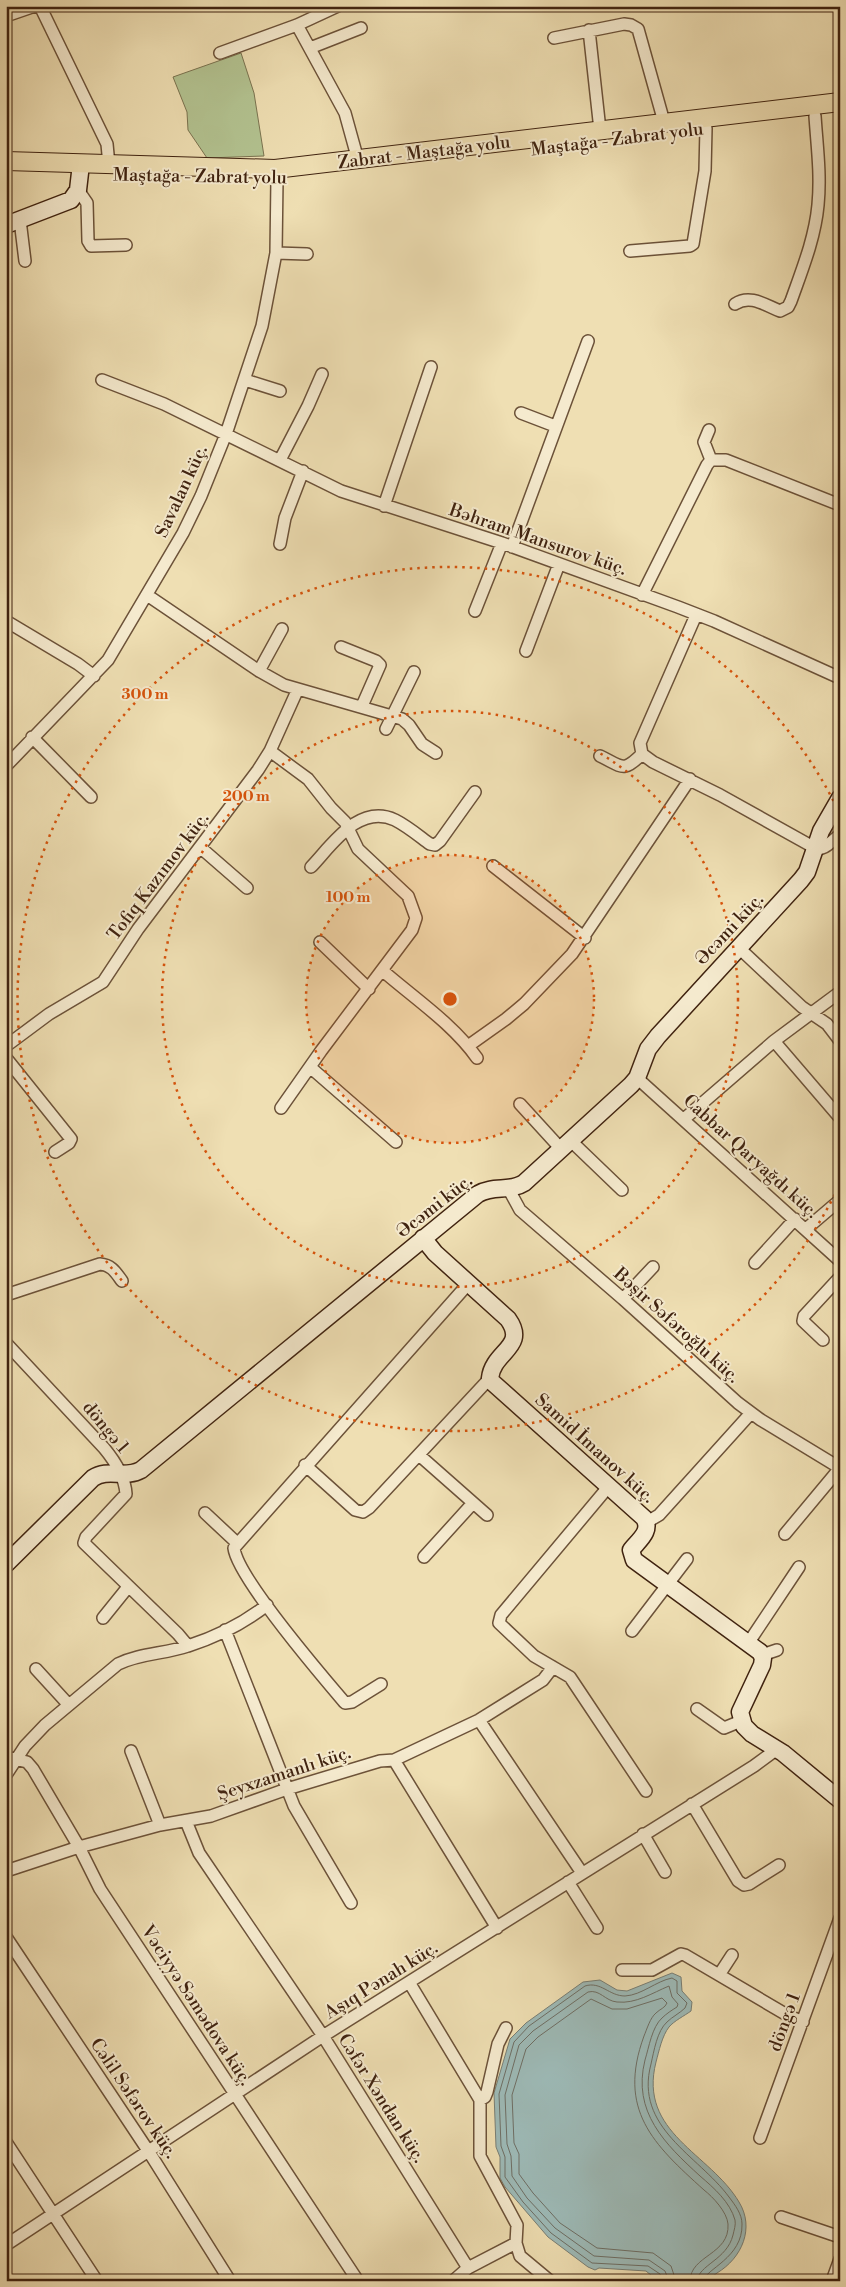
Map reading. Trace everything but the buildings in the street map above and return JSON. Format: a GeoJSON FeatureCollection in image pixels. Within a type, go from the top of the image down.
{"type":"FeatureCollection","features":[{"type":"Feature","properties":{"kind":"main road","name":"Zabrat - Maştağa yolu"},"geometry":{"type":"LineString","coordinates":[[6,161],[80,176],[109,165],[275,169],[840,102]]}},
{"type":"Feature","properties":{"kind":"main road","name":"Maştağa - Zabrat yolu"},"geometry":{"type":"LineString","coordinates":[[6,171],[80,176],[277,179],[395,167],[840,113]]}},
{"type":"Feature","properties":{"kind":"street"},"geometry":{"type":"LineString","coordinates":[[6,16],[35,6]]}},
{"type":"Feature","properties":{"kind":"street"},"geometry":{"type":"LineString","coordinates":[[40,6],[107,144],[109,165]]}},
{"type":"Feature","properties":{"kind":"street"},"geometry":{"type":"LineString","coordinates":[[220,53],[297,25],[338,6]]}},
{"type":"Feature","properties":{"kind":"street"},"geometry":{"type":"LineString","coordinates":[[554,38],[624,24],[638,29],[664,122]]}},
{"type":"Feature","properties":{"kind":"street"},"geometry":{"type":"LineString","coordinates":[[297,25],[345,113],[358,160]]}},
{"type":"Feature","properties":{"kind":"street"},"geometry":{"type":"LineString","coordinates":[[310,48],[361,28]]}},
{"type":"Feature","properties":{"kind":"street"},"geometry":{"type":"LineString","coordinates":[[589,30],[600,130]]}},
{"type":"Feature","properties":{"kind":"street"},"geometry":{"type":"LineString","coordinates":[[735,304],[742,299],[749,298],[780,311],[788,307],[791,301],[806,257],[818,207],[820,185],[815,116]]}},
{"type":"Feature","properties":{"kind":"street"},"geometry":{"type":"LineString","coordinates":[[630,251],[690,246],[693,244],[705,171],[706,128]]}},
{"type":"Feature","properties":{"kind":"street"},"geometry":{"type":"LineString","coordinates":[[25,261],[13,222],[71,200],[80,176]]}},
{"type":"Feature","properties":{"kind":"street"},"geometry":{"type":"LineString","coordinates":[[80,176],[87,203],[88,241],[91,246],[126,244]]}},
{"type":"Feature","properties":{"kind":"street","name":"Savalan küç."},"geometry":{"type":"LineString","coordinates":[[6,766],[32,737],[94,676],[118,645],[198,503],[226,434],[262,326],[276,252],[277,179]]}},
{"type":"Feature","properties":{"kind":"street"},"geometry":{"type":"LineString","coordinates":[[276,252],[307,254]]}},
{"type":"Feature","properties":{"kind":"street"},"geometry":{"type":"LineString","coordinates":[[475,611],[507,545],[588,341]]}},
{"type":"Feature","properties":{"kind":"street"},"geometry":{"type":"LineString","coordinates":[[384,506],[431,367]]}},
{"type":"Feature","properties":{"kind":"street"},"geometry":{"type":"LineString","coordinates":[[280,460],[322,374]]}},
{"type":"Feature","properties":{"kind":"street","name":"Bəhram Mansurov küç."},"geometry":{"type":"LineString","coordinates":[[102,380],[164,404],[341,491],[560,564],[696,615],[840,678]]}},
{"type":"Feature","properties":{"kind":"street"},"geometry":{"type":"LineString","coordinates":[[245,380],[280,392]]}},
{"type":"Feature","properties":{"kind":"street"},"geometry":{"type":"LineString","coordinates":[[521,413],[555,426]]}},
{"type":"Feature","properties":{"kind":"street"},"geometry":{"type":"LineString","coordinates":[[709,430],[704,442],[711,460]]}},
{"type":"Feature","properties":{"kind":"street"},"geometry":{"type":"LineString","coordinates":[[711,460],[726,460],[840,505]]}},
{"type":"Feature","properties":{"kind":"street"},"geometry":{"type":"LineString","coordinates":[[642,595],[711,460]]}},
{"type":"Feature","properties":{"kind":"street"},"geometry":{"type":"LineString","coordinates":[[280,544],[286,518],[303,471]]}},
{"type":"Feature","properties":{"kind":"street"},"geometry":{"type":"LineString","coordinates":[[526,651],[560,564]]}},
{"type":"Feature","properties":{"kind":"street"},"geometry":{"type":"LineString","coordinates":[[147,596],[259,671],[297,691],[392,715],[410,725],[422,744],[436,753]]}},
{"type":"Feature","properties":{"kind":"street"},"geometry":{"type":"LineString","coordinates":[[696,615],[640,743],[642,754],[653,762],[815,848],[821,849],[826,847],[840,835]]}},
{"type":"Feature","properties":{"kind":"street"},"geometry":{"type":"LineString","coordinates":[[6,621],[78,664],[94,676]]}},
{"type":"Feature","properties":{"kind":"street"},"geometry":{"type":"LineString","coordinates":[[259,671],[282,629]]}},
{"type":"Feature","properties":{"kind":"street"},"geometry":{"type":"LineString","coordinates":[[341,647],[376,661],[380,665],[362,706]]}},
{"type":"Feature","properties":{"kind":"street"},"geometry":{"type":"LineString","coordinates":[[386,729],[414,672]]}},
{"type":"Feature","properties":{"kind":"street","name":"Tofiq Kazımov küç."},"geometry":{"type":"LineString","coordinates":[[6,1046],[49,1014],[103,982],[138,928],[201,848],[270,752],[297,691]]}},
{"type":"Feature","properties":{"kind":"street"},"geometry":{"type":"LineString","coordinates":[[32,737],[91,797]]}},
{"type":"Feature","properties":{"kind":"street"},"geometry":{"type":"LineString","coordinates":[[270,752],[308,778],[350,829],[352,841],[358,849],[408,896],[414,908],[416,918],[412,930],[281,1108]]}},
{"type":"Feature","properties":{"kind":"street"},"geometry":{"type":"LineString","coordinates":[[600,756],[623,767],[629,766],[642,754]]}},
{"type":"Feature","properties":{"kind":"street"},"geometry":{"type":"LineString","coordinates":[[468,1046],[524,1004],[572,954],[690,780]]}},
{"type":"Feature","properties":{"kind":"street"},"geometry":{"type":"LineString","coordinates":[[311,867],[358,821],[364,818],[383,817],[394,820],[430,844],[440,842],[475,792]]}},
{"type":"Feature","properties":{"kind":"street","name":"Əcəmi küç."},"geometry":{"type":"LineString","coordinates":[[6,1564],[93,1478],[105,1473],[131,1474],[147,1466],[482,1191],[494,1188],[508,1188],[524,1183],[566,1146],[637,1078],[644,1056],[658,1036],[801,880],[807,872],[822,831],[840,798]]}},
{"type":"Feature","properties":{"kind":"street"},"geometry":{"type":"LineString","coordinates":[[201,848],[247,888]]}},
{"type":"Feature","properties":{"kind":"street"},"geometry":{"type":"LineString","coordinates":[[493,866],[584,938]]}},
{"type":"Feature","properties":{"kind":"street"},"geometry":{"type":"LineString","coordinates":[[320,942],[369,989]]}},
{"type":"Feature","properties":{"kind":"street"},"geometry":{"type":"LineString","coordinates":[[739,948],[810,1013],[820,1017],[840,1041]]}},
{"type":"Feature","properties":{"kind":"street"},"geometry":{"type":"LineString","coordinates":[[382,971],[468,1046],[477,1058]]}},
{"type":"Feature","properties":{"kind":"street"},"geometry":{"type":"LineString","coordinates":[[684,1119],[774,1041],[840,992]]}},
{"type":"Feature","properties":{"kind":"street"},"geometry":{"type":"LineString","coordinates":[[774,1041],[840,1118]]}},
{"type":"Feature","properties":{"kind":"street"},"geometry":{"type":"LineString","coordinates":[[6,1058],[71,1139],[55,1152]]}},
{"type":"Feature","properties":{"kind":"street"},"geometry":{"type":"LineString","coordinates":[[310,1067],[396,1142]]}},
{"type":"Feature","properties":{"kind":"street","name":"Cabbar Qaryağdı küç."},"geometry":{"type":"LineString","coordinates":[[637,1078],[840,1261]]}},
{"type":"Feature","properties":{"kind":"street"},"geometry":{"type":"LineString","coordinates":[[520,1104],[566,1146],[622,1190]]}},
{"type":"Feature","properties":{"kind":"street","name":"Bəşir Səfəroğlu küç."},"geometry":{"type":"LineString","coordinates":[[508,1188],[520,1210],[751,1413],[840,1468]]}},
{"type":"Feature","properties":{"kind":"street"},"geometry":{"type":"LineString","coordinates":[[806,1229],[840,1200]]}},
{"type":"Feature","properties":{"kind":"street"},"geometry":{"type":"LineString","coordinates":[[755,1263],[795,1220]]}},
{"type":"Feature","properties":{"kind":"street"},"geometry":{"type":"LineString","coordinates":[[305,1465],[355,1510],[363,1512],[369,1508],[490,1378],[493,1367],[514,1339],[516,1333],[508,1319],[435,1254],[423,1238]]}},
{"type":"Feature","properties":{"kind":"street"},"geometry":{"type":"LineString","coordinates":[[6,1295],[100,1264],[107,1265],[113,1269],[122,1281]]}},
{"type":"Feature","properties":{"kind":"street"},"geometry":{"type":"LineString","coordinates":[[623,1299],[653,1267]]}},
{"type":"Feature","properties":{"kind":"street"},"geometry":{"type":"LineString","coordinates":[[823,1340],[803,1321],[804,1316],[840,1277]]}},
{"type":"Feature","properties":{"kind":"street"},"geometry":{"type":"LineString","coordinates":[[381,1684],[352,1702],[344,1703],[266,1605],[237,1560],[234,1548],[305,1465],[468,1284]]}},
{"type":"Feature","properties":{"kind":"street","name":"döngə 1"},"geometry":{"type":"LineString","coordinates":[[6,1343],[104,1448],[120,1474],[126,1494],[86,1538],[84,1543],[188,1646]]}},
{"type":"Feature","properties":{"kind":"street","name":"Samid İmanov küç."},"geometry":{"type":"LineString","coordinates":[[490,1378],[497,1388],[609,1486],[647,1522],[646,1532],[630,1553],[639,1564],[749,1642],[770,1652],[740,1712],[741,1721]]}},
{"type":"Feature","properties":{"kind":"street"},"geometry":{"type":"LineString","coordinates":[[647,1522],[659,1514],[751,1413]]}},
{"type":"Feature","properties":{"kind":"street"},"geometry":{"type":"LineString","coordinates":[[419,1455],[487,1515]]}},
{"type":"Feature","properties":{"kind":"street"},"geometry":{"type":"LineString","coordinates":[[785,1534],[840,1468]]}},
{"type":"Feature","properties":{"kind":"street"},"geometry":{"type":"LineString","coordinates":[[609,1486],[499,1620],[502,1627],[534,1656],[570,1677],[576,1683],[646,1791]]}},
{"type":"Feature","properties":{"kind":"street"},"geometry":{"type":"LineString","coordinates":[[424,1557],[473,1504]]}},
{"type":"Feature","properties":{"kind":"street"},"geometry":{"type":"LineString","coordinates":[[205,1512],[237,1543]]}},
{"type":"Feature","properties":{"kind":"street"},"geometry":{"type":"LineString","coordinates":[[632,1630],[688,1559]]}},
{"type":"Feature","properties":{"kind":"street"},"geometry":{"type":"LineString","coordinates":[[749,1642],[799,1566]]}},
{"type":"Feature","properties":{"kind":"street"},"geometry":{"type":"LineString","coordinates":[[103,1618],[128,1587]]}},
{"type":"Feature","properties":{"kind":"street"},"geometry":{"type":"LineString","coordinates":[[6,1775],[12,1758],[68,1704],[118,1664],[130,1658],[188,1646],[249,1618],[266,1605]]}},
{"type":"Feature","properties":{"kind":"street"},"geometry":{"type":"LineString","coordinates":[[225,1630],[287,1789],[308,1831],[351,1903]]}},
{"type":"Feature","properties":{"kind":"street","name":"Şeyxzamanlı küç."},"geometry":{"type":"LineString","coordinates":[[6,1871],[79,1847],[160,1825],[211,1816],[287,1789],[380,1761],[394,1760],[478,1720],[542,1680],[553,1667]]}},
{"type":"Feature","properties":{"kind":"street"},"geometry":{"type":"LineString","coordinates":[[36,1669],[68,1704]]}},
{"type":"Feature","properties":{"kind":"street"},"geometry":{"type":"LineString","coordinates":[[697,1709],[724,1728],[741,1721],[748,1730],[777,1749],[840,1800]]}},
{"type":"Feature","properties":{"kind":"street"},"geometry":{"type":"LineString","coordinates":[[478,1720],[582,1873]]}},
{"type":"Feature","properties":{"kind":"street","name":"Aşıq Pənah küç."},"geometry":{"type":"LineString","coordinates":[[6,2245],[323,2036],[754,1766],[777,1749]]}},
{"type":"Feature","properties":{"kind":"street"},"geometry":{"type":"LineString","coordinates":[[131,1752],[160,1825]]}},
{"type":"Feature","properties":{"kind":"street","name":"Vəciyyə Səmədova küç."},"geometry":{"type":"LineString","coordinates":[[12,1758],[26,1762],[33,1769],[79,1847],[100,1889],[358,2281]]}},
{"type":"Feature","properties":{"kind":"street"},"geometry":{"type":"LineString","coordinates":[[394,1760],[497,1928]]}},
{"type":"Feature","properties":{"kind":"street"},"geometry":{"type":"LineString","coordinates":[[692,1804],[738,1881],[744,1885],[749,1884],[779,1865]]}},
{"type":"Feature","properties":{"kind":"street","name":"Cəfər Xəndan küç."},"geometry":{"type":"LineString","coordinates":[[186,1821],[199,1853],[323,2036],[468,2268]]}},
{"type":"Feature","properties":{"kind":"street"},"geometry":{"type":"LineString","coordinates":[[644,1834],[665,1872]]}},
{"type":"Feature","properties":{"kind":"street"},"geometry":{"type":"LineString","coordinates":[[568,1882],[597,1928]]}},
{"type":"Feature","properties":{"kind":"street","name":"döngə 1"},"geometry":{"type":"LineString","coordinates":[[760,2138],[804,2022],[840,1918]]}},
{"type":"Feature","properties":{"kind":"street","name":"Cəlil Səfərov küç."},"geometry":{"type":"LineString","coordinates":[[6,1937],[149,2152],[230,2281]]}},
{"type":"Feature","properties":{"kind":"street"},"geometry":{"type":"LineString","coordinates":[[622,1970],[652,1970],[681,1954],[685,1955],[787,2015],[804,2022]]}},
{"type":"Feature","properties":{"kind":"street"},"geometry":{"type":"LineString","coordinates":[[719,1975],[732,1955]]}},
{"type":"Feature","properties":{"kind":"street"},"geometry":{"type":"LineString","coordinates":[[410,1982],[480,2100],[480,2156],[517,2225],[516,2243],[520,2256],[550,2281]]}},
{"type":"Feature","properties":{"kind":"street"},"geometry":{"type":"LineString","coordinates":[[480,2100],[485,2097],[487,2092],[498,2044],[506,2028]]}},
{"type":"Feature","properties":{"kind":"street"},"geometry":{"type":"LineString","coordinates":[[6,2142],[97,2281]]}},
{"type":"Feature","properties":{"kind":"street"},"geometry":{"type":"LineString","coordinates":[[781,2217],[840,2237]]}},
{"type":"Feature","properties":{"kind":"street"},"geometry":{"type":"LineString","coordinates":[[452,2281],[468,2268],[516,2243]]}},
{"type":"Feature","properties":{"kind":"street"},"geometry":{"type":"LineString","coordinates":[[832,2281],[840,2259]]}},
{"type":"Feature","properties":{"kind":"green space"},"geometry":{"type":"Polygon","coordinates":[[[241,53],[254,93],[264,156],[207,158],[188,130],[187,112],[173,77],[241,53]]]}},
{"type":"Feature","properties":{"kind":"water"},"geometry":{"type":"Polygon","coordinates":[[[672,1973],[681,1977],[682,1991],[692,2002],[691,2011],[669,2027],[664,2035],[656,2062],[653,2086],[657,2107],[667,2125],[680,2140],[726,2185],[739,2202],[746,2222],[743,2242],[733,2259],[726,2267],[710,2278],[699,2282],[658,2281],[646,2271],[599,2268],[595,2270],[588,2267],[548,2237],[505,2187],[500,2178],[500,2157],[496,2147],[494,2093],[510,2039],[526,2023],[583,1982],[600,1980],[617,1990],[627,1991],[672,1973]]]}}]}
